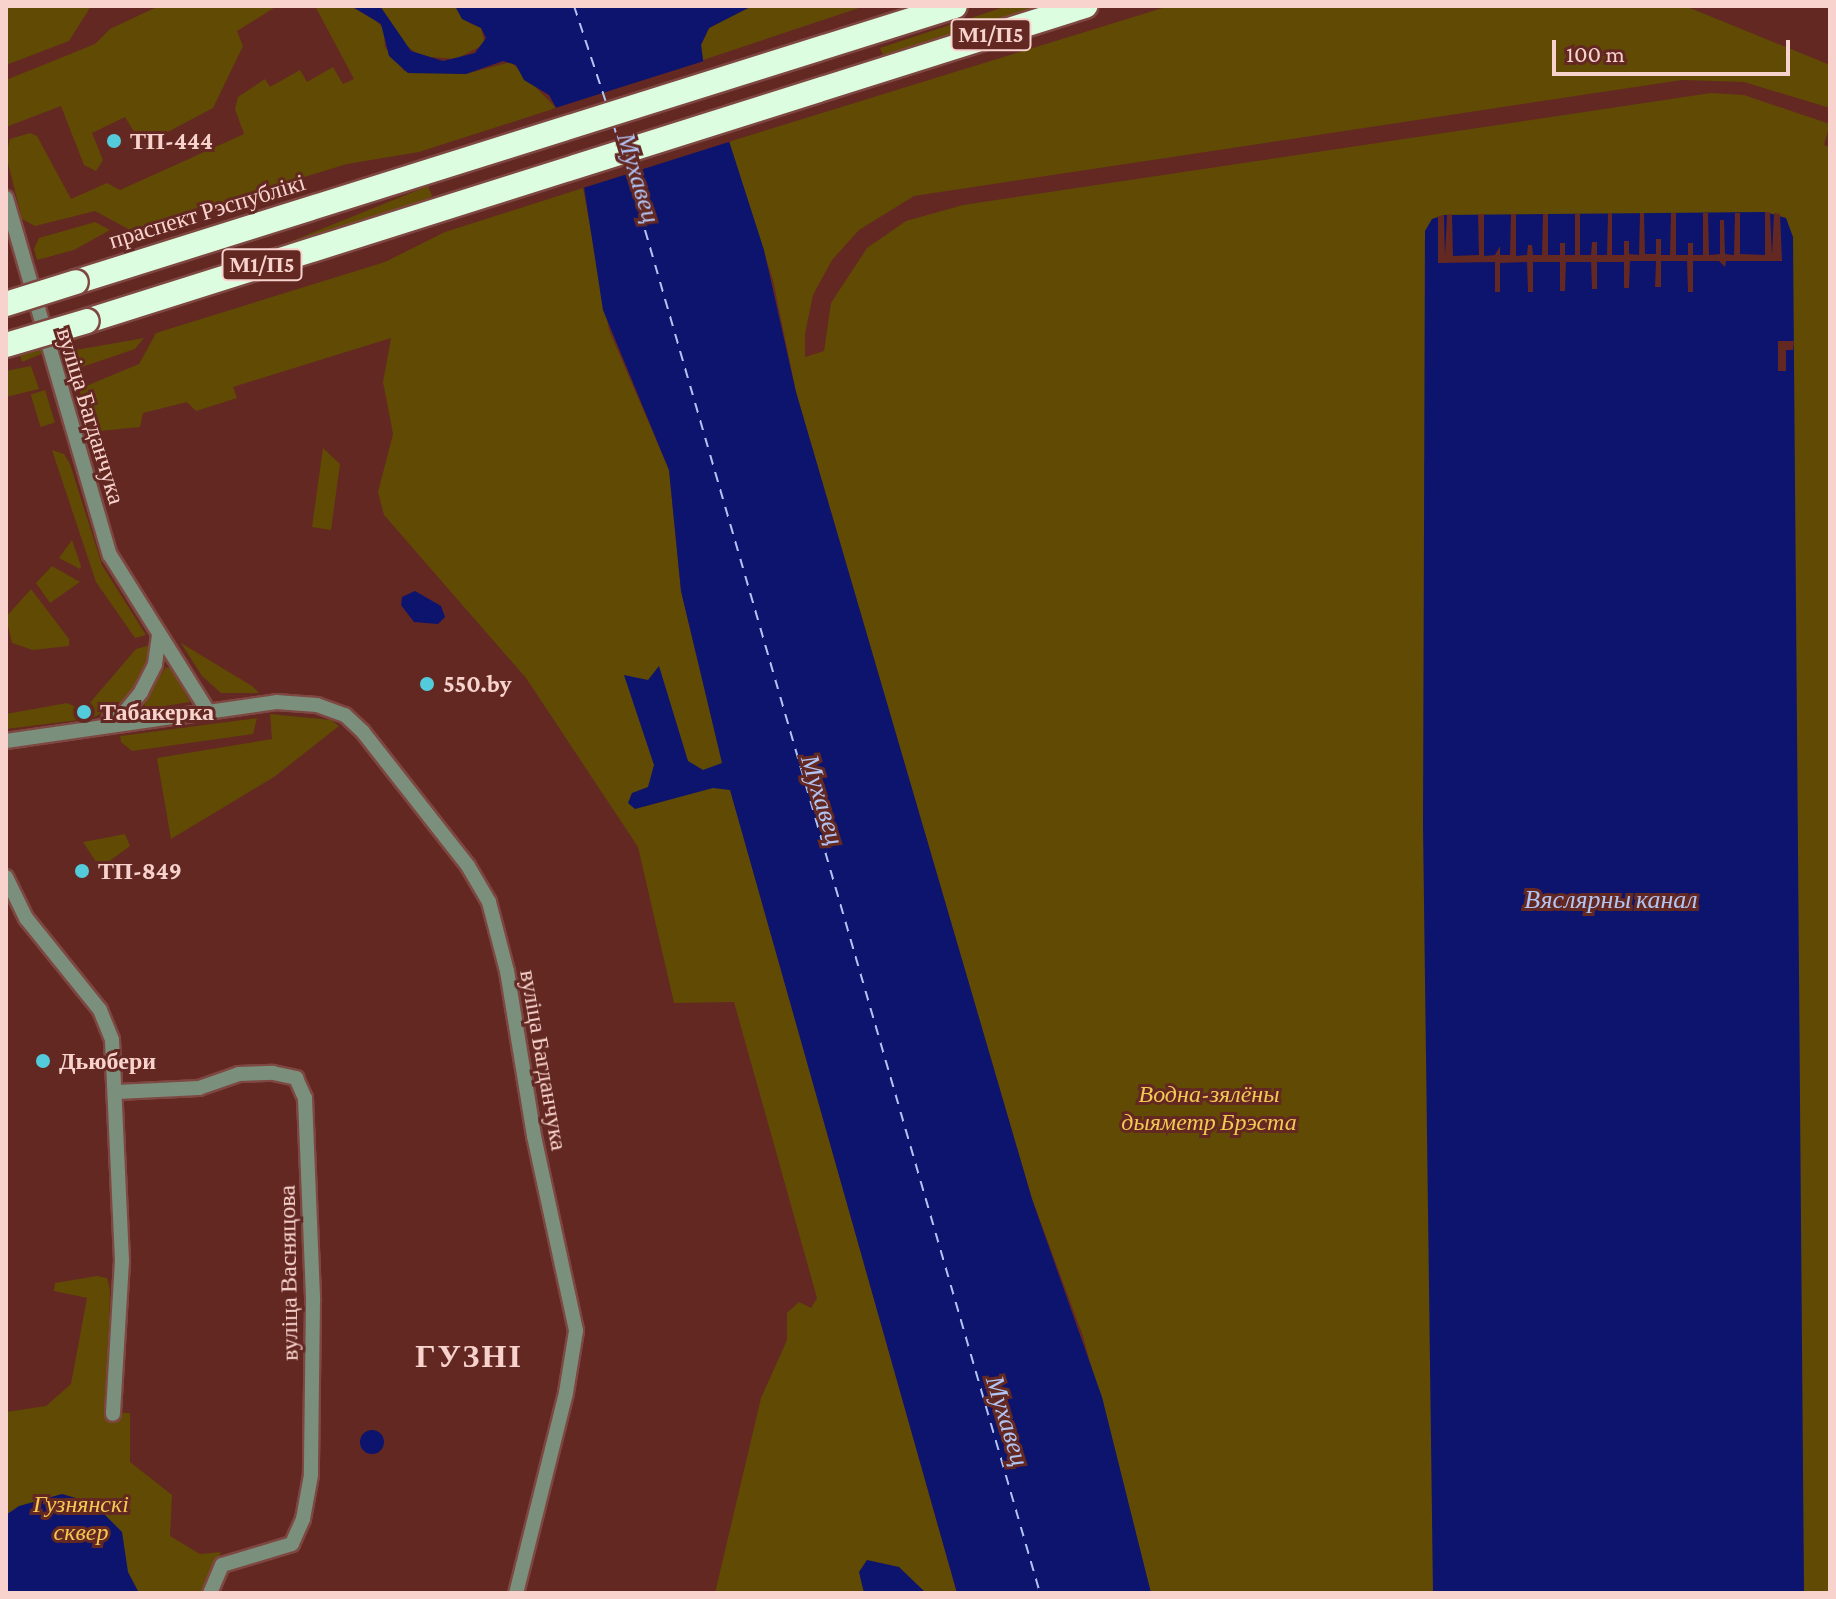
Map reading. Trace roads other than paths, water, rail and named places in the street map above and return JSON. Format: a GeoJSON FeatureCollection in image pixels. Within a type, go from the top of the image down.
{"type":"FeatureCollection","features":[{"type":"Feature","properties":{"kind":"highway","name":"праспект Рэспублікі"},"geometry":{"type":"LineString","coordinates":[[6,304],[955,6]]}},
{"type":"Feature","properties":{"kind":"highway","name":"М1/П5"},"geometry":{"type":"LineString","coordinates":[[6,345],[1085,6]]}},
{"type":"Feature","properties":{"kind":"street","name":"вуліца Багданчука"},"geometry":{"type":"LineString","coordinates":[[6,198],[110,555],[208,711]]}},
{"type":"Feature","properties":{"kind":"street","name":"вуліца Багданчука"},"geometry":{"type":"LineString","coordinates":[[89,727],[134,703],[155,664],[159,636]]}},
{"type":"Feature","properties":{"kind":"street","name":"вуліца Багданчука"},"geometry":{"type":"LineString","coordinates":[[6,741],[89,727],[287,702],[345,715],[410,786],[489,902],[576,1331],[566,1393],[516,1593]]}},
{"type":"Feature","properties":{"kind":"street"},"geometry":{"type":"LineString","coordinates":[[6,877],[26,918],[107,1023],[117,1092],[122,1270],[113,1414]]}},
{"type":"Feature","properties":{"kind":"street","name":"вуліца Васняцова"},"geometry":{"type":"LineString","coordinates":[[117,1092],[199,1088],[239,1074],[273,1073],[296,1078],[305,1098],[313,1301],[311,1475],[303,1519],[292,1544],[222,1565],[210,1593]]}},
{"type":"Feature","properties":{"kind":"water","name":"Мухавец"},"geometry":{"type":"Polygon","coordinates":[[[351,6],[380,6],[411,51],[443,61],[475,53],[486,38],[481,28],[462,19],[455,6],[752,6],[709,28],[701,45],[703,60],[764,250],[796,392],[1032,1199],[1102,1397],[1151,1593],[957,1593],[730,790],[713,788],[635,809],[628,803],[632,793],[648,787],[654,765],[624,675],[648,680],[659,666],[688,761],[703,770],[722,763],[681,591],[669,470],[603,310],[578,148],[549,95],[524,80],[516,65],[503,61],[466,74],[408,73],[389,56],[381,24],[351,6]]]}},
{"type":"Feature","properties":{"kind":"water","name":"Вяслярны канал"},"geometry":{"type":"Polygon","coordinates":[[[1765,212],[1786,218],[1793,237],[1804,1593],[1433,1593],[1423,826],[1425,231],[1432,219],[1444,215],[1765,212]]]}},
{"type":"Feature","properties":{"kind":"water"},"geometry":{"type":"Polygon","coordinates":[[[415,591],[441,606],[445,617],[438,624],[414,622],[401,605],[402,597],[415,591]]]}},
{"type":"Feature","properties":{"kind":"water"},"geometry":{"type":"Polygon","coordinates":[[[372,1430],[381,1433],[384,1442],[381,1451],[372,1454],[363,1451],[360,1442],[363,1433],[372,1430]]]}},
{"type":"Feature","properties":{"kind":"water"},"geometry":{"type":"Polygon","coordinates":[[[62,1494],[93,1503],[122,1532],[128,1572],[139,1593],[6,1593],[6,1515],[19,1506],[62,1494]]]}},
{"type":"Feature","properties":{"kind":"water"},"geometry":{"type":"Polygon","coordinates":[[[867,1560],[899,1567],[926,1593],[864,1593],[859,1572],[867,1560]]]}},
{"type":"Feature","properties":{"kind":"place","name":"ТП-444"},"geometry":{"type":"Point","coordinates":[114,141]}},
{"type":"Feature","properties":{"kind":"place","name":"550.by"},"geometry":{"type":"Point","coordinates":[427,684]}},
{"type":"Feature","properties":{"kind":"place","name":"Табакерка"},"geometry":{"type":"Point","coordinates":[84,712]}},
{"type":"Feature","properties":{"kind":"place","name":"ТП-849"},"geometry":{"type":"Point","coordinates":[82,871]}},
{"type":"Feature","properties":{"kind":"place","name":"Дьюбери"},"geometry":{"type":"Point","coordinates":[43,1061]}},
{"type":"Feature","properties":{"kind":"district","name":"ГУЗНІ"},"geometry":{"type":"Point","coordinates":[469,1356]}},
{"type":"Feature","properties":{"kind":"park label","name":"Водна-зялёны дыяметр Брэста"},"geometry":{"type":"Point","coordinates":[1209,1108]}},
{"type":"Feature","properties":{"kind":"park label","name":"Гузнянскі сквер"},"geometry":{"type":"Point","coordinates":[81,1518]}}]}
